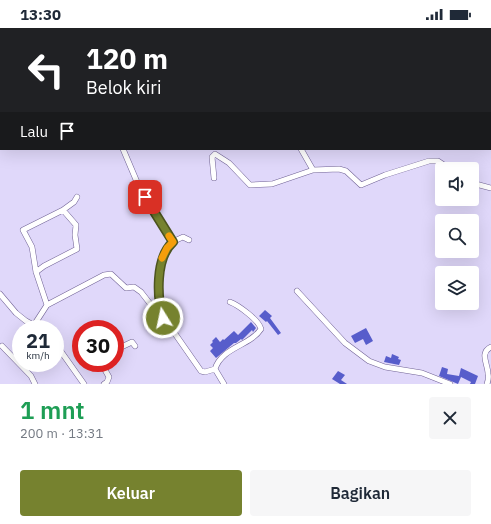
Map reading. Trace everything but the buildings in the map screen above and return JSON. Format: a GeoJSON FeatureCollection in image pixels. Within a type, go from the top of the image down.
{"type":"FeatureCollection","features":[{"type":"Feature","properties":{"kind":"street"},"geometry":{"type":"LineString","coordinates":[[123,150],[137,182],[173,242]]}},
{"type":"Feature","properties":{"kind":"street"},"geometry":{"type":"LineString","coordinates":[[302,150],[313,170]]}},
{"type":"Feature","properties":{"kind":"street"},"geometry":{"type":"LineString","coordinates":[[214,178],[212,153],[226,160],[250,185],[272,184],[313,170],[344,170],[361,185],[385,175],[429,161],[440,162]]}},
{"type":"Feature","properties":{"kind":"street"},"geometry":{"type":"LineString","coordinates":[[479,185],[491,188]]}},
{"type":"Feature","properties":{"kind":"street"},"geometry":{"type":"LineString","coordinates":[[47,305],[36,272],[32,247],[23,230],[63,210],[74,202],[77,197]]}},
{"type":"Feature","properties":{"kind":"street"},"geometry":{"type":"LineString","coordinates":[[36,272],[44,266],[77,249],[75,235],[76,225],[63,210]]}},
{"type":"Feature","properties":{"kind":"street"},"geometry":{"type":"LineString","coordinates":[[163,318],[160,303],[160,270],[164,253],[173,242],[183,237],[189,240]]}},
{"type":"Feature","properties":{"kind":"street"},"geometry":{"type":"LineString","coordinates":[[37,320],[47,305],[104,275],[110,274],[126,288],[134,287],[138,289],[171,328],[201,371],[205,372],[215,369],[219,361],[232,349],[252,338],[261,329],[260,325],[230,302]]}},
{"type":"Feature","properties":{"kind":"street"},"geometry":{"type":"LineString","coordinates":[[297,291],[345,343],[369,361],[385,368],[422,373],[450,384]]}},
{"type":"Feature","properties":{"kind":"street"},"geometry":{"type":"LineString","coordinates":[[0,294],[16,313],[25,320]]}},
{"type":"Feature","properties":{"kind":"street"},"geometry":{"type":"LineString","coordinates":[[124,346],[132,342],[135,346]]}},
{"type":"Feature","properties":{"kind":"street"},"geometry":{"type":"LineString","coordinates":[[2,346],[26,371],[35,384]]}},
{"type":"Feature","properties":{"kind":"street"},"geometry":{"type":"LineString","coordinates":[[487,384],[488,374],[484,356],[487,350],[491,347]]}},
{"type":"Feature","properties":{"kind":"street"},"geometry":{"type":"LineString","coordinates":[[64,356],[84,384]]}},
{"type":"Feature","properties":{"kind":"street"},"geometry":{"type":"LineString","coordinates":[[215,369],[224,384]]}},
{"type":"Feature","properties":{"kind":"street"},"geometry":{"type":"LineString","coordinates":[[104,384],[109,378],[106,372]]}},
{"type":"Feature","properties":{"kind":"slow traffic"},"geometry":{"type":"LineString","coordinates":[[162,258],[167,248],[173,242],[169,236]]}},
{"type":"Feature","properties":{"kind":"route"},"geometry":{"type":"LineString","coordinates":[[145,197],[173,242],[164,253],[161,264],[160,303],[163,318]]}}]}
